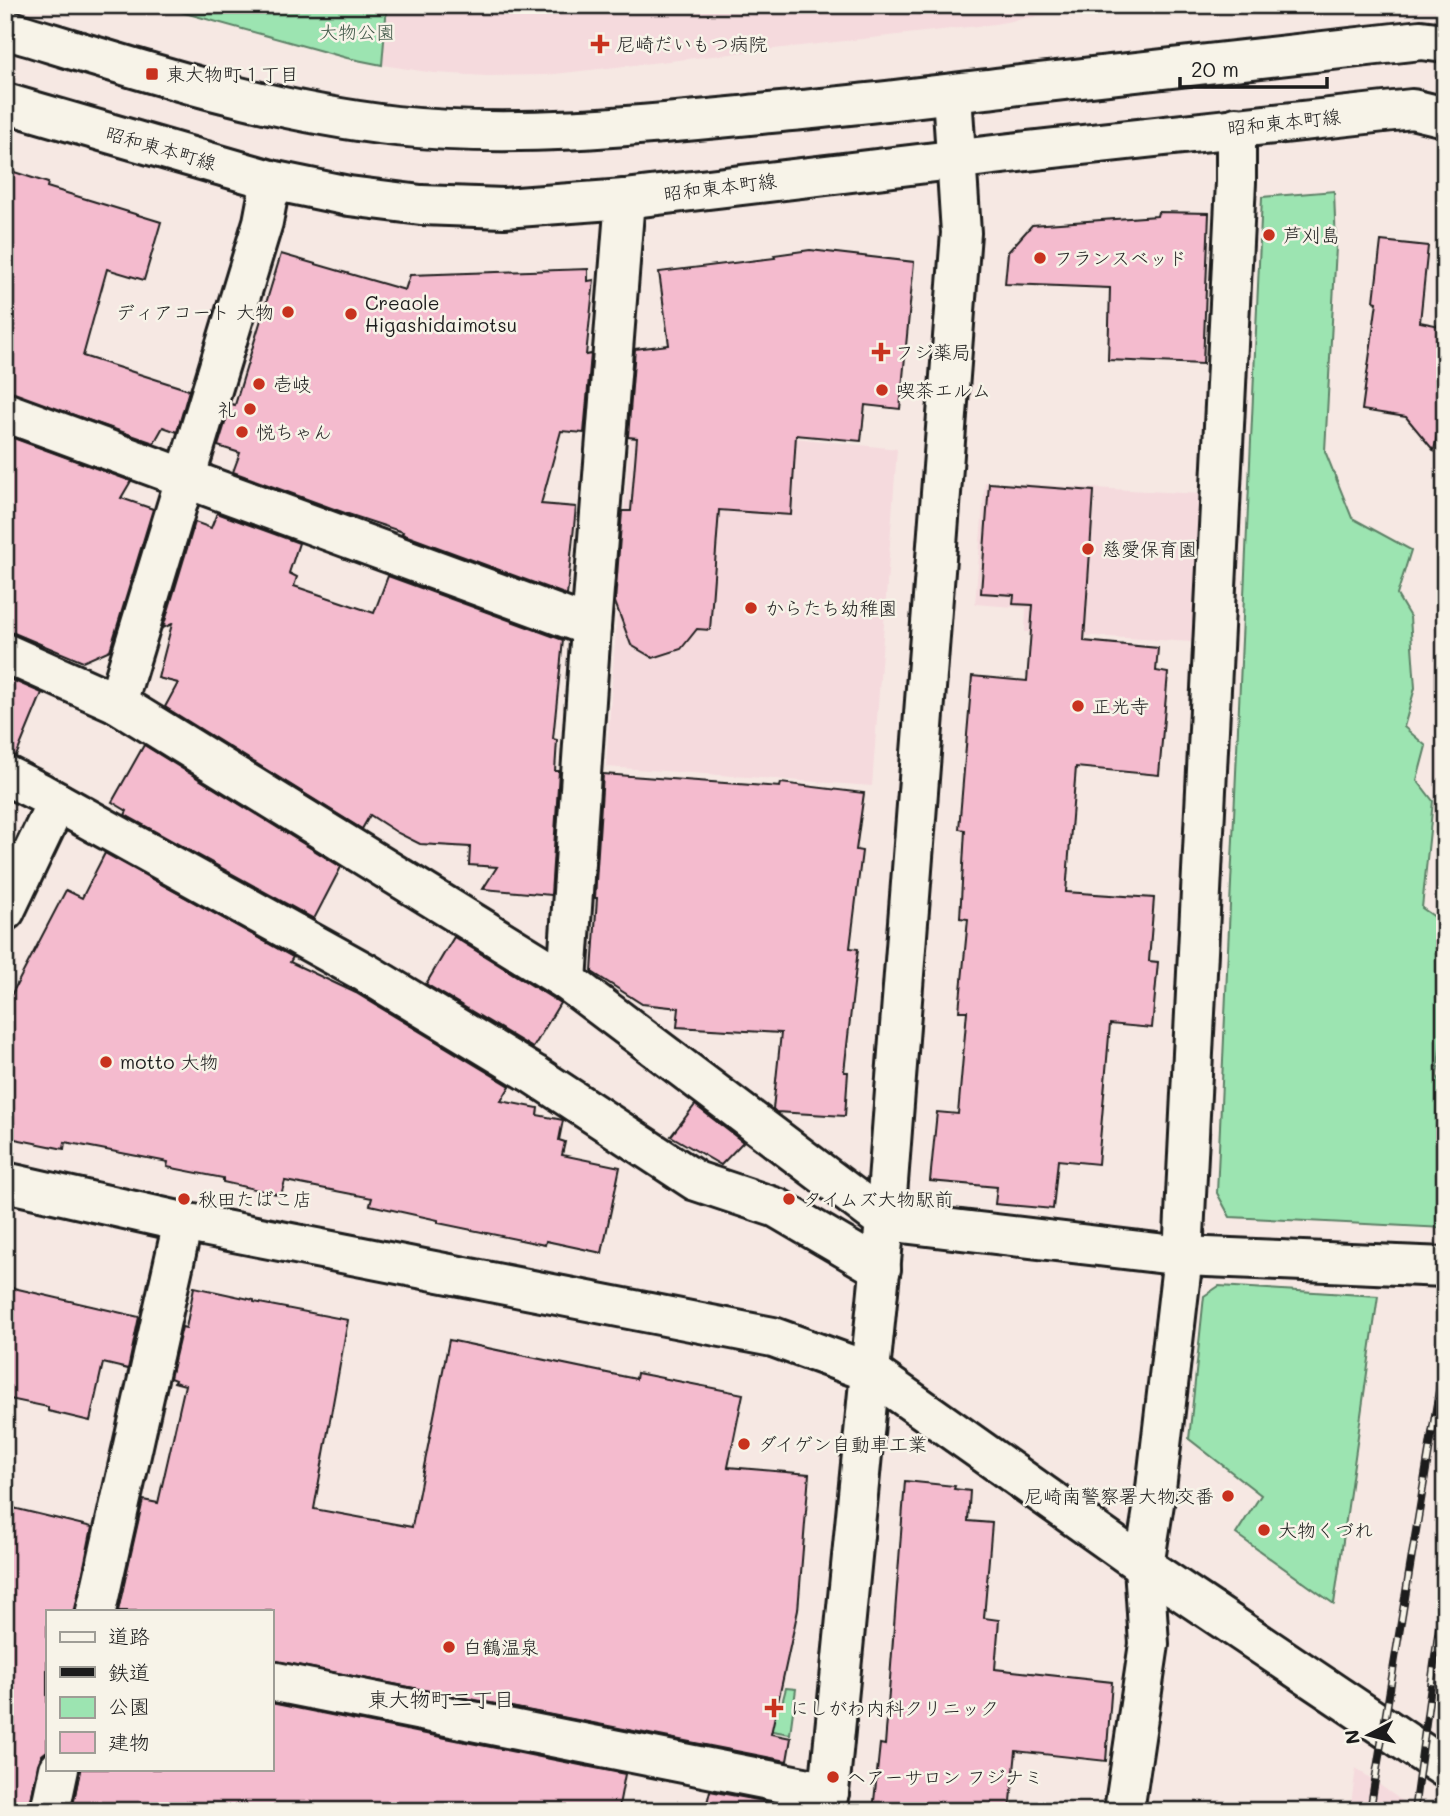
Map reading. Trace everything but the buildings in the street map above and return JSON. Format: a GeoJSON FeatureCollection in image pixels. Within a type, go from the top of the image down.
{"type":"FeatureCollection","features":[{"type":"Feature","properties":{"kind":"street"},"geometry":{"type":"LineString","coordinates":[[5,29],[152,74],[293,110],[394,126],[452,131],[643,125],[875,104],[1421,40],[1445,43]]}},
{"type":"Feature","properties":{"kind":"street"},"geometry":{"type":"LineString","coordinates":[[273,1681],[827,1802],[886,1221],[961,233],[952,94]]}},
{"type":"Feature","properties":{"kind":"street","name":"昭和東本町線"},"geometry":{"type":"LineString","coordinates":[[5,103],[271,180],[349,196],[421,205],[504,208],[625,199],[1236,127],[1412,110],[1445,117]]}},
{"type":"Feature","properties":{"kind":"street"},"geometry":{"type":"LineString","coordinates":[[1124,1811],[1149,1644],[1144,1566],[1155,1497],[1183,1256],[1236,182],[1236,127]]}},
{"type":"Feature","properties":{"kind":"street"},"geometry":{"type":"LineString","coordinates":[[117,703],[262,222],[271,180]]}},
{"type":"Feature","properties":{"kind":"street"},"geometry":{"type":"LineString","coordinates":[[567,981],[591,627],[625,199]]}},
{"type":"Feature","properties":{"kind":"street"},"geometry":{"type":"LineString","coordinates":[[5,412],[591,627]]}},
{"type":"Feature","properties":{"kind":"street"},"geometry":{"type":"LineString","coordinates":[[5,653],[117,703],[567,981],[886,1221],[1183,1256],[1445,1267]]}},
{"type":"Feature","properties":{"kind":"street"},"geometry":{"type":"LineString","coordinates":[[5,775],[366,973],[533,1074],[695,1181],[777,1208],[881,1269]]}},
{"type":"Feature","properties":{"kind":"street"},"geometry":{"type":"LineString","coordinates":[[6,908],[57,802]]}},
{"type":"Feature","properties":{"kind":"street"},"geometry":{"type":"LineString","coordinates":[[5,1182],[183,1222],[773,1337],[870,1373],[1144,1566],[1445,1768]]}},
{"type":"Feature","properties":{"kind":"street"},"geometry":{"type":"LineString","coordinates":[[96,1610],[183,1222]]}},
{"type":"Feature","properties":{"kind":"street"},"geometry":{"type":"LineString","coordinates":[[50,1811],[60,1770]]}},
{"type":"Feature","properties":{"kind":"shaded area","name":"尼崎だいもつ病院"},"geometry":{"type":"Polygon","coordinates":[[[387,5],[1098,5],[995,24],[546,75],[487,76],[434,73],[382,65],[387,5]]]}},
{"type":"Feature","properties":{"kind":"shaded area","name":"からたち幼稚園"},"geometry":{"type":"Polygon","coordinates":[[[633,392],[795,438],[897,449],[872,786],[606,767],[633,392]]]}},
{"type":"Feature","properties":{"kind":"shaded area","name":"慈愛保育園"},"geometry":{"type":"Polygon","coordinates":[[[985,482],[1201,494],[1192,642],[1025,632],[1026,608],[975,604],[985,482]]]}},
{"type":"Feature","properties":{"kind":"shaded area"},"geometry":{"type":"Polygon","coordinates":[[[1356,1768],[1416,1811],[1350,1811],[1356,1768]]]}},
{"type":"Feature","properties":{"kind":"green space","name":"大物公園"},"geometry":{"type":"Polygon","coordinates":[[[156,5],[387,5],[382,65],[347,58],[156,5]]]}},
{"type":"Feature","properties":{"kind":"green space"},"geometry":{"type":"Polygon","coordinates":[[[1334,191],[1336,247],[1325,451],[1352,518],[1411,550],[1397,595],[1410,617],[1415,688],[1404,727],[1426,746],[1417,780],[1433,801],[1422,908],[1445,924],[1445,1003],[1437,1076],[1445,1090],[1444,1228],[1230,1217],[1217,1193],[1262,197],[1334,191]]]}},
{"type":"Feature","properties":{"kind":"green space"},"geometry":{"type":"Polygon","coordinates":[[[1219,1286],[1378,1296],[1334,1604],[1236,1534],[1261,1495],[1189,1439],[1204,1296],[1219,1286]]]}},
{"type":"Feature","properties":{"kind":"green space"},"geometry":{"type":"Polygon","coordinates":[[[786,1688],[796,1689],[790,1734],[744,1726],[732,1696],[781,1707],[786,1688]]]}},
{"type":"Feature","properties":{"kind":"railway"},"geometry":{"type":"LineString","coordinates":[[1370,1811],[1445,1354]]}},
{"type":"Feature","properties":{"kind":"railway"},"geometry":{"type":"LineString","coordinates":[[1414,1811],[1445,1583]]}},
{"type":"Feature","properties":{"kind":"place","name":"尼崎だいもつ病院"},"geometry":{"type":"Point","coordinates":[600,44]}},
{"type":"Feature","properties":{"kind":"place","name":"東大物町１丁目"},"geometry":{"type":"Point","coordinates":[152,74]}},
{"type":"Feature","properties":{"kind":"place","name":"芦刈島"},"geometry":{"type":"Point","coordinates":[1269,235]}},
{"type":"Feature","properties":{"kind":"place","name":"フランスベッド"},"geometry":{"type":"Point","coordinates":[1040,258]}},
{"type":"Feature","properties":{"kind":"place","name":"ディアコート 大物"},"geometry":{"type":"Point","coordinates":[288,312]}},
{"type":"Feature","properties":{"kind":"place","name":"Creaole Higashidaimotsu"},"geometry":{"type":"Point","coordinates":[351,314]}},
{"type":"Feature","properties":{"kind":"place","name":"フジ薬局"},"geometry":{"type":"Point","coordinates":[881,352]}},
{"type":"Feature","properties":{"kind":"place","name":"壱岐"},"geometry":{"type":"Point","coordinates":[259,384]}},
{"type":"Feature","properties":{"kind":"place","name":"喫茶エルム"},"geometry":{"type":"Point","coordinates":[882,390]}},
{"type":"Feature","properties":{"kind":"place","name":"礼"},"geometry":{"type":"Point","coordinates":[250,409]}},
{"type":"Feature","properties":{"kind":"place","name":"悦ちゃん"},"geometry":{"type":"Point","coordinates":[242,432]}},
{"type":"Feature","properties":{"kind":"place","name":"慈愛保育園"},"geometry":{"type":"Point","coordinates":[1088,549]}},
{"type":"Feature","properties":{"kind":"place","name":"からたち幼稚園"},"geometry":{"type":"Point","coordinates":[751,608]}},
{"type":"Feature","properties":{"kind":"place","name":"正光寺"},"geometry":{"type":"Point","coordinates":[1078,706]}},
{"type":"Feature","properties":{"kind":"place","name":"motto 大物"},"geometry":{"type":"Point","coordinates":[106,1062]}},
{"type":"Feature","properties":{"kind":"place","name":"秋田たばこ店"},"geometry":{"type":"Point","coordinates":[184,1199]}},
{"type":"Feature","properties":{"kind":"place","name":"タイムズ大物駅前"},"geometry":{"type":"Point","coordinates":[789,1199]}},
{"type":"Feature","properties":{"kind":"place","name":"ダイゲン自動車工業"},"geometry":{"type":"Point","coordinates":[744,1444]}},
{"type":"Feature","properties":{"kind":"place","name":"尼崎南警察署大物交番"},"geometry":{"type":"Point","coordinates":[1228,1496]}},
{"type":"Feature","properties":{"kind":"place","name":"大物くづれ"},"geometry":{"type":"Point","coordinates":[1264,1530]}},
{"type":"Feature","properties":{"kind":"place","name":"白鶴温泉"},"geometry":{"type":"Point","coordinates":[449,1647]}},
{"type":"Feature","properties":{"kind":"place","name":"にしがわ内科クリニック"},"geometry":{"type":"Point","coordinates":[774,1708]}},
{"type":"Feature","properties":{"kind":"place","name":"ヘアーサロン フジナミ"},"geometry":{"type":"Point","coordinates":[833,1777]}},
{"type":"Feature","properties":{"kind":"district","name":"東大物町二丁目"},"geometry":{"type":"Point","coordinates":[441,1700]}}]}
